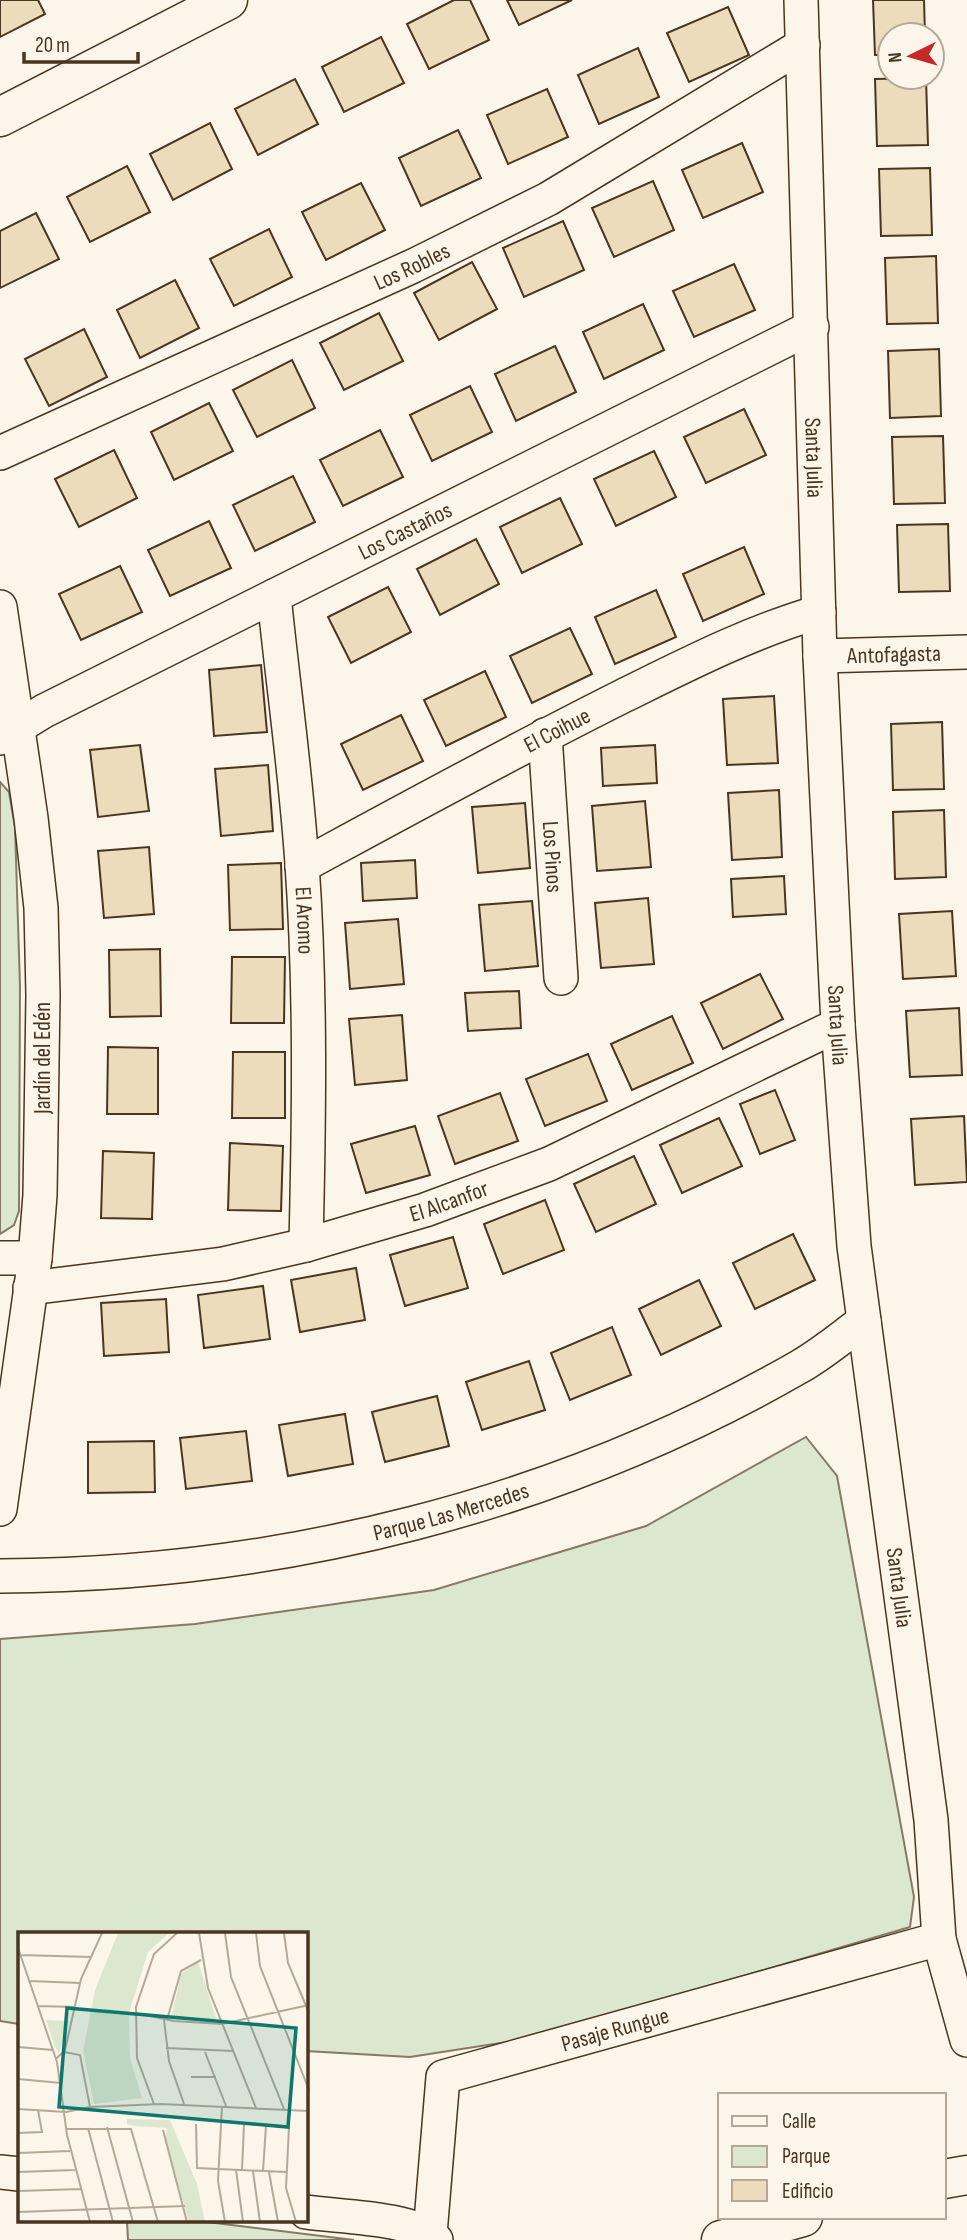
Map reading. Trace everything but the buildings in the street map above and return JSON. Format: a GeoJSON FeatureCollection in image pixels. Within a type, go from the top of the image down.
{"type":"FeatureCollection","features":[{"type":"Feature","properties":{"kind":"street"},"geometry":{"type":"LineString","coordinates":[[0,117],[228,0]]}},
{"type":"Feature","properties":{"kind":"street","name":"Santa Julia"},"geometry":{"type":"LineString","coordinates":[[801,0],[820,656],[838,1025],[854,1246],[929,1807],[939,1939],[967,2040]]}},
{"type":"Feature","properties":{"kind":"street","name":"Los Robles"},"geometry":{"type":"LineString","coordinates":[[0,453],[401,271],[548,199],[803,44]]}},
{"type":"Feature","properties":{"kind":"street","name":"Los Castaños"},"geometry":{"type":"LineString","coordinates":[[10,732],[274,596],[812,327]]}},
{"type":"Feature","properties":{"kind":"street","name":"El Aromo"},"geometry":{"type":"LineString","coordinates":[[274,596],[295,769],[302,866],[310,1066],[306,1245]]}},
{"type":"Feature","properties":{"kind":"street","name":"Jardín del Edén"},"geometry":{"type":"LineString","coordinates":[[0,607],[10,732],[41,908],[42,1109],[32,1273],[0,1508]]}},
{"type":"Feature","properties":{"kind":"street","name":"El Coihue"},"geometry":{"type":"LineString","coordinates":[[302,866],[545,735],[743,638],[819,612]]}},
{"type":"Feature","properties":{"kind":"street","name":"Antofagasta"},"geometry":{"type":"LineString","coordinates":[[820,656],[967,653]]}},
{"type":"Feature","properties":{"kind":"street","name":"Los Pinos"},"geometry":{"type":"LineString","coordinates":[[545,735],[561,978]]}},
{"type":"Feature","properties":{"kind":"street","name":"El Alcanfor"},"geometry":{"type":"LineString","coordinates":[[0,1258],[32,1273],[223,1264],[306,1245],[425,1210],[549,1164],[838,1025]]}},
{"type":"Feature","properties":{"kind":"street","name":"Parque Las Mercedes"},"geometry":{"type":"LineString","coordinates":[[0,1576],[94,1574],[225,1562],[375,1533],[493,1501],[600,1462],[666,1434],[801,1366],[864,1321]]}},
{"type":"Feature","properties":{"kind":"street","name":"Pasaje Rungue"},"geometry":{"type":"LineString","coordinates":[[433,2237],[443,2077],[939,1939]]}},
{"type":"Feature","properties":{"kind":"street"},"geometry":{"type":"LineString","coordinates":[[0,2172],[18,2174]]}},
{"type":"Feature","properties":{"kind":"street"},"geometry":{"type":"LineString","coordinates":[[946,2179],[967,2175]]}},
{"type":"Feature","properties":{"kind":"street"},"geometry":{"type":"LineString","coordinates":[[308,2212],[407,2226],[433,2237]]}},
{"type":"Feature","properties":{"kind":"street"},"geometry":{"type":"LineString","coordinates":[[726,2239],[796,2219]]}},
{"type":"Feature","properties":{"kind":"green space"},"geometry":{"type":"Polygon","coordinates":[[[0,782],[9,792],[15,827],[20,986],[19,1211],[14,1225],[0,1234],[0,782]]]}},
{"type":"Feature","properties":{"kind":"green space"},"geometry":{"type":"Polygon","coordinates":[[[806,1437],[837,1476],[914,1897],[910,1927],[532,2038],[410,2057],[308,2051],[308,1932],[18,1932],[18,2024],[0,2021],[0,1639],[195,1624],[434,1590],[646,1526],[806,1437]]]}},
{"type":"Feature","properties":{"kind":"green space"},"geometry":{"type":"Polygon","coordinates":[[[127,2222],[207,2222],[354,2240],[128,2240],[127,2222]]]}}]}
